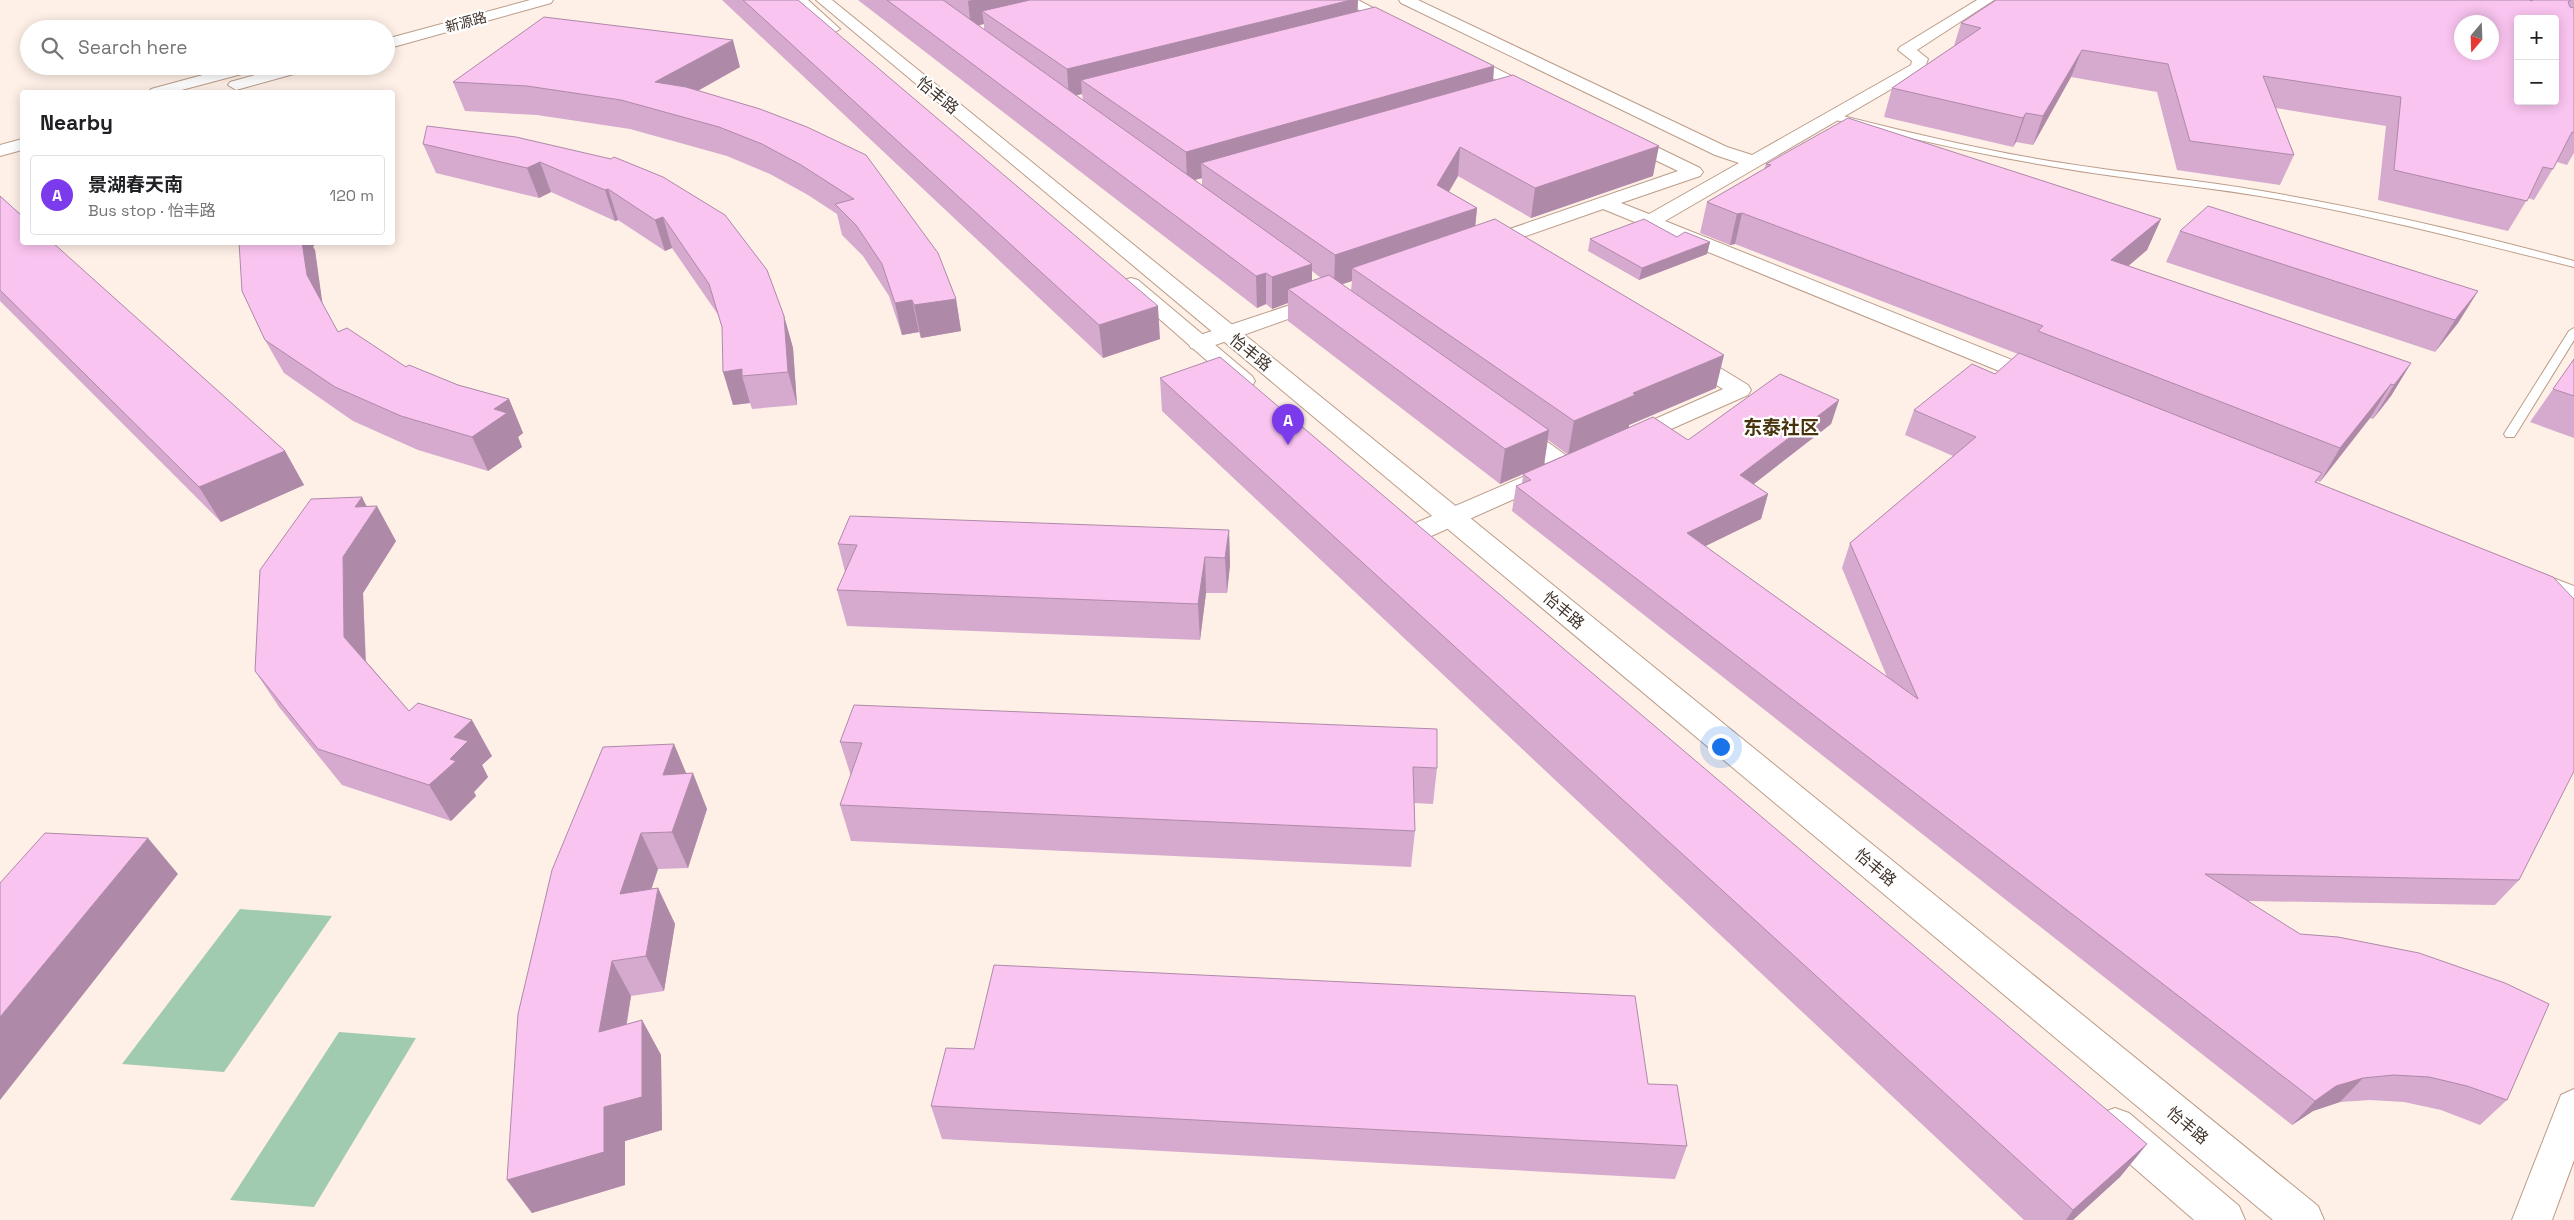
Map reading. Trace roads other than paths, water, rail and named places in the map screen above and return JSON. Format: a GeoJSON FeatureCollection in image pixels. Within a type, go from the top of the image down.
{"type":"FeatureCollection","features":[{"type":"Feature","properties":{"kind":"street","name":"新源路"},"geometry":{"type":"LineString","coordinates":[[395,29],[501,0]]}},
{"type":"Feature","properties":{"kind":"street","name":"新源路"},"geometry":{"type":"LineString","coordinates":[[395,42],[546,0]]}},
{"type":"Feature","properties":{"kind":"street","name":"怡丰路"},"geometry":{"type":"LineString","coordinates":[[799,0],[1266,399]]}},
{"type":"Feature","properties":{"kind":"street","name":"怡丰路"},"geometry":{"type":"LineString","coordinates":[[823,0],[2292,1210],[2326,1220]]}},
{"type":"Feature","properties":{"kind":"street"},"geometry":{"type":"LineString","coordinates":[[1348,0],[1417,35]]}},
{"type":"Feature","properties":{"kind":"street"},"geometry":{"type":"LineString","coordinates":[[1406,0],[1721,151],[1752,161]]}},
{"type":"Feature","properties":{"kind":"street"},"geometry":{"type":"LineString","coordinates":[[1650,222],[1918,66],[1920,59],[1906,50],[1987,0]]}},
{"type":"Feature","properties":{"kind":"street"},"geometry":{"type":"LineString","coordinates":[[1373,27],[1392,22]]}},
{"type":"Feature","properties":{"kind":"street"},"geometry":{"type":"LineString","coordinates":[[1443,48],[1554,103]]}},
{"type":"Feature","properties":{"kind":"street"},"geometry":{"type":"LineString","coordinates":[[165,90],[221,75]]}},
{"type":"Feature","properties":{"kind":"street"},"geometry":{"type":"LineString","coordinates":[[218,90],[273,75]]}},
{"type":"Feature","properties":{"kind":"street"},"geometry":{"type":"LineString","coordinates":[[1500,98],[1528,90]]}},
{"type":"Feature","properties":{"kind":"street"},"geometry":{"type":"LineString","coordinates":[[1462,252],[1694,172],[1607,129]]}},
{"type":"Feature","properties":{"kind":"street"},"geometry":{"type":"LineString","coordinates":[[0,135],[20,130]]}},
{"type":"Feature","properties":{"kind":"street"},"geometry":{"type":"LineString","coordinates":[[0,150],[20,145]]}},
{"type":"Feature","properties":{"kind":"street"},"geometry":{"type":"LineString","coordinates":[[1604,203],[2056,386]]}},
{"type":"Feature","properties":{"kind":"street"},"geometry":{"type":"LineString","coordinates":[[1495,241],[1520,256]]}},
{"type":"Feature","properties":{"kind":"street"},"geometry":{"type":"LineString","coordinates":[[1199,343],[1338,298],[1316,286]]}},
{"type":"Feature","properties":{"kind":"street"},"geometry":{"type":"LineString","coordinates":[[1612,447],[1740,390],[1665,345]]}},
{"type":"Feature","properties":{"kind":"street"},"geometry":{"type":"LineString","coordinates":[[1420,531],[1576,462],[1502,420]]}},
{"type":"Feature","properties":{"kind":"street"},"geometry":{"type":"LineString","coordinates":[[1398,512],[1443,551]]}},
{"type":"Feature","properties":{"kind":"street"},"geometry":{"type":"LineString","coordinates":[[2518,574],[2574,596]]}},
{"type":"Feature","properties":{"kind":"street"},"geometry":{"type":"LineString","coordinates":[[2532,1220],[2574,1107]]}},
{"type":"Feature","properties":{"kind":"street"},"geometry":{"type":"LineString","coordinates":[[2098,1112],[2225,1220]]}},
{"type":"Feature","properties":{"kind":"lane"},"geometry":{"type":"LineString","coordinates":[[1831,116],[1915,137],[2007,156],[2357,210],[2447,230],[2574,264]]}},
{"type":"Feature","properties":{"kind":"lane"},"geometry":{"type":"LineString","coordinates":[[2510,434],[2574,331]]}},
{"type":"Feature","properties":{"kind":"place","name":"景湖春天南"},"geometry":{"type":"Point","coordinates":[1288,445]}},
{"type":"Feature","properties":{"kind":"district","name":"东泰社区"},"geometry":{"type":"Point","coordinates":[1781,427]}}]}
